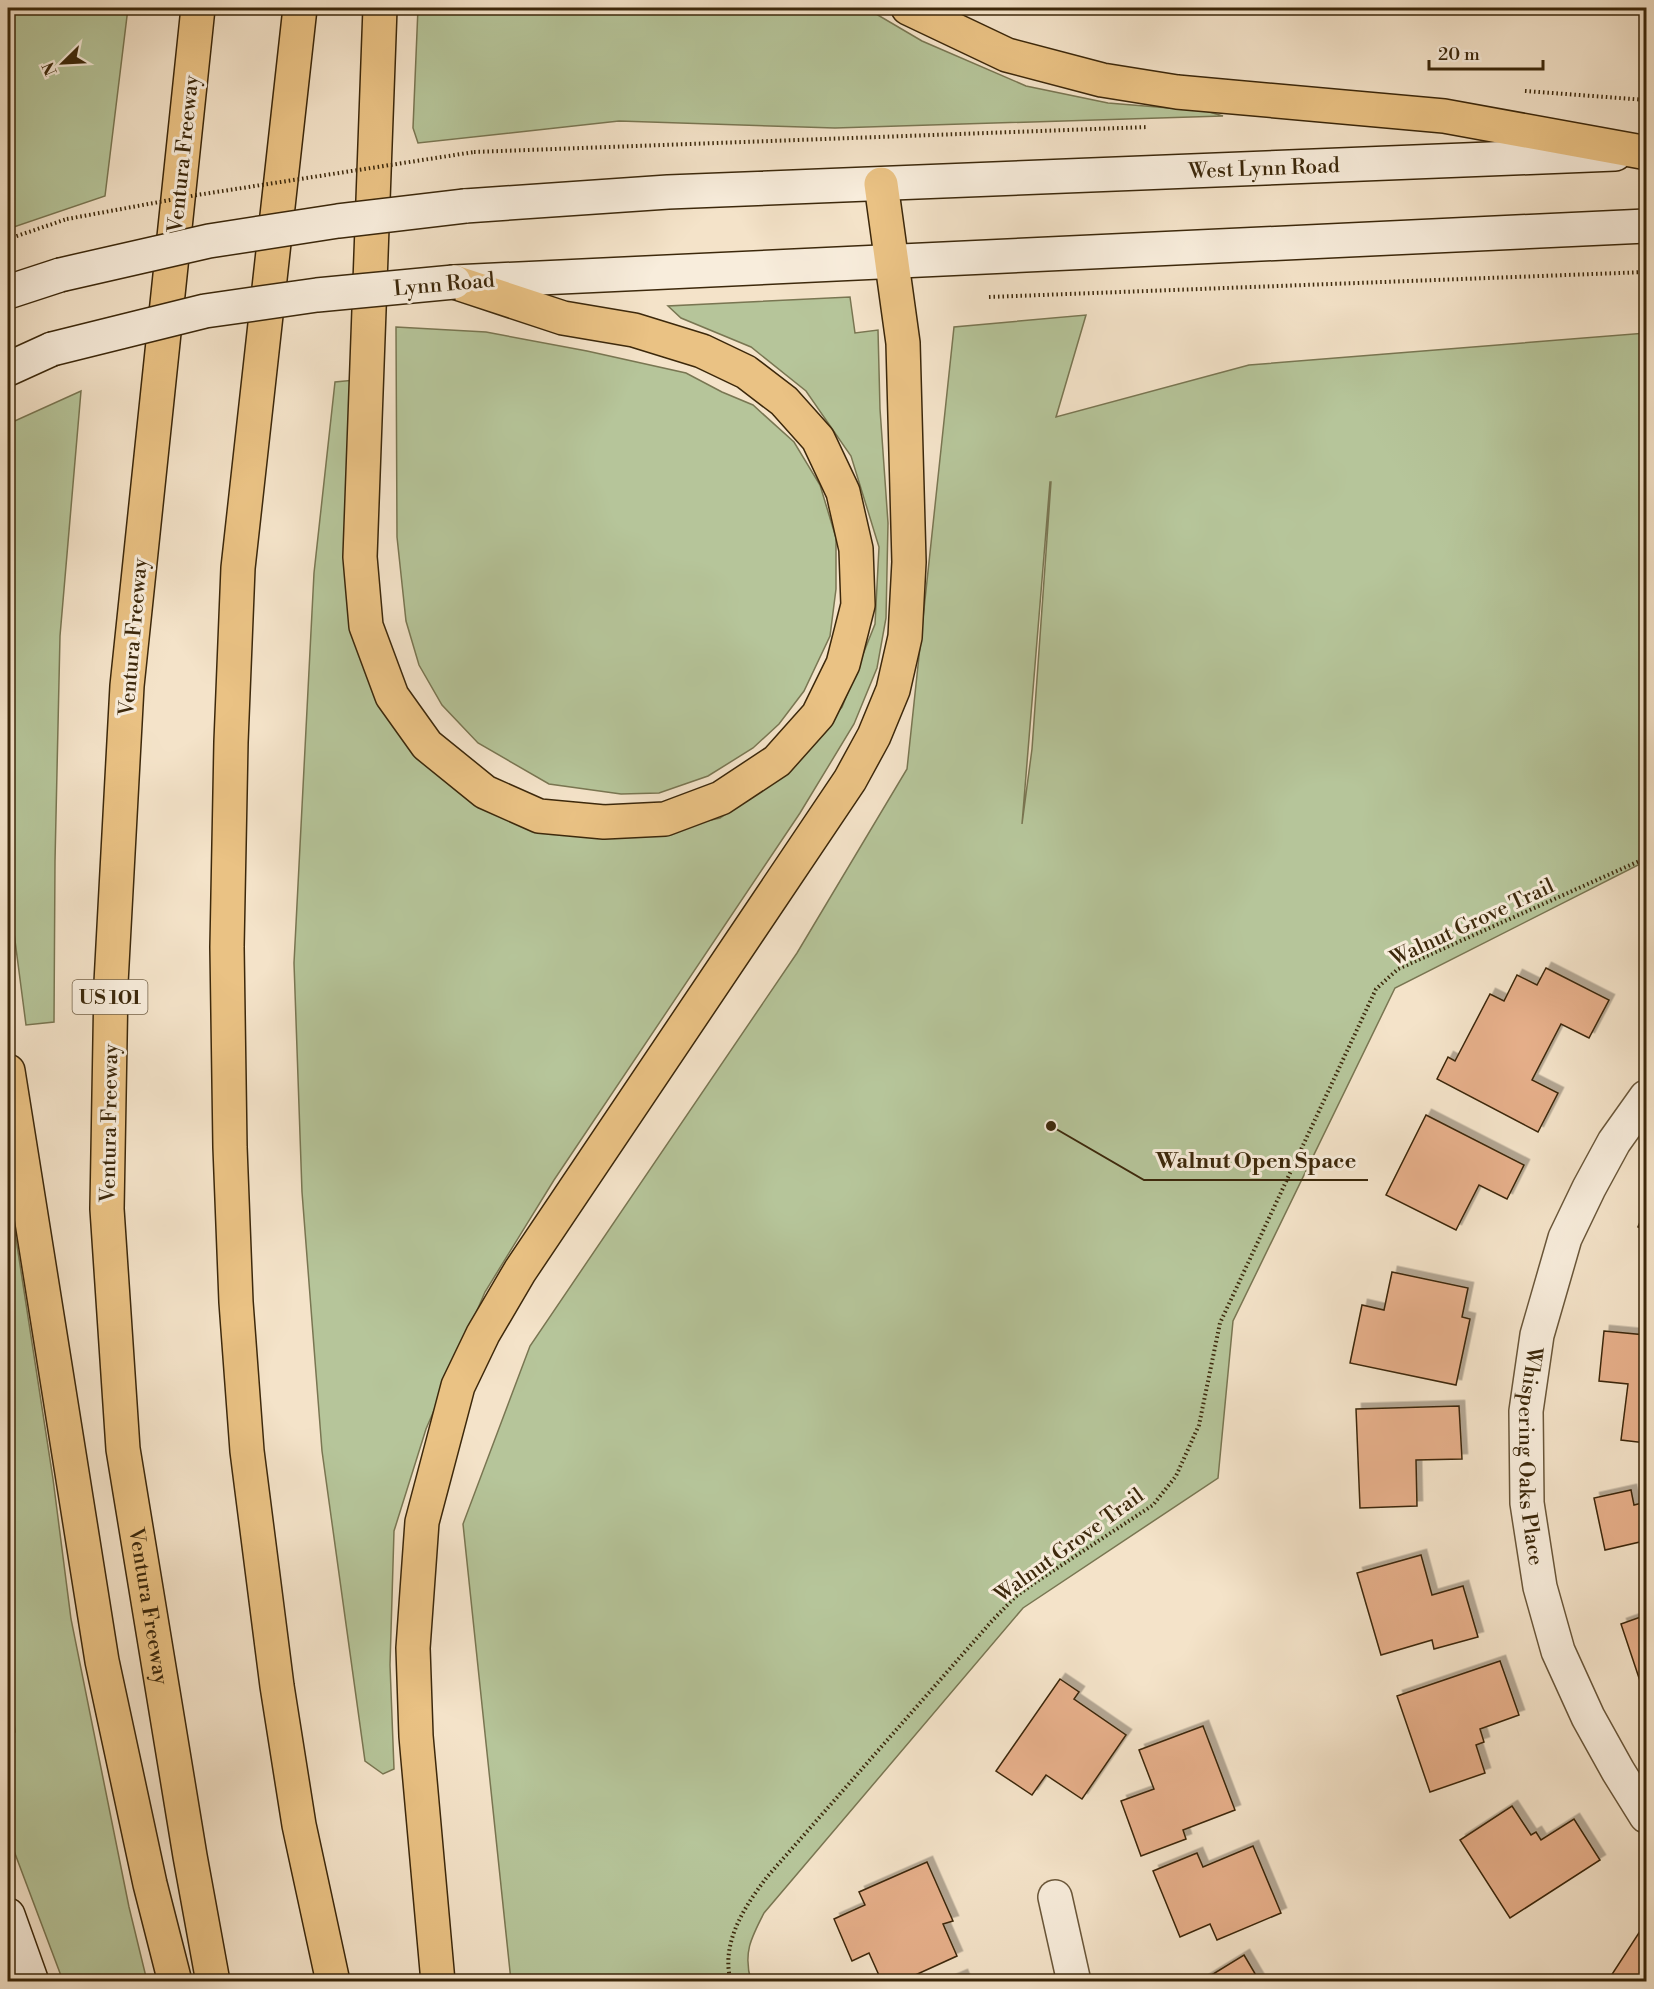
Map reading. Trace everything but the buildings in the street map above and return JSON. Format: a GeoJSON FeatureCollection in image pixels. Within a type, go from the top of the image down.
{"type":"FeatureCollection","features":[{"type":"Feature","properties":{"kind":"highway","name":"Ventura Freeway"},"geometry":{"type":"LineString","coordinates":[[198,8],[126,686],[111,983],[107,1209],[123,1449],[213,1982]]}},
{"type":"Feature","properties":{"kind":"highway"},"geometry":{"type":"LineString","coordinates":[[300,8],[238,567],[231,742],[227,947],[230,1147],[236,1302],[247,1451],[277,1686],[299,1825],[333,1982]]}},
{"type":"Feature","properties":{"kind":"highway"},"geometry":{"type":"LineString","coordinates":[[380,8],[360,557],[366,626],[392,696],[427,745],[485,792],[539,816],[604,822],[665,819],[721,798],[777,761],[818,716],[843,664],[858,605],[856,549],[843,492],[818,439],[784,400],[746,372],[702,351],[634,330],[563,318],[454,282]]}},
{"type":"Feature","properties":{"kind":"highway"},"geometry":{"type":"LineString","coordinates":[[908,8],[1007,55],[1102,80],[1177,92],[1444,116],[1644,152]]}},
{"type":"Feature","properties":{"kind":"highway"},"geometry":{"type":"LineString","coordinates":[[438,1982],[416,1736],[413,1648],[422,1522],[458,1386],[483,1334],[515,1280],[850,780],[874,736],[893,690],[904,637],[909,562],[903,342],[881,184]]}},
{"type":"Feature","properties":{"kind":"highway"},"geometry":{"type":"LineString","coordinates":[[8,1071],[102,1661],[150,1884],[175,1982]]}},
{"type":"Feature","properties":{"kind":"main road","name":"West Lynn Road"},"geometry":{"type":"LineString","coordinates":[[881,184],[1644,152]]}},
{"type":"Feature","properties":{"kind":"main road"},"geometry":{"type":"LineString","coordinates":[[8,292],[60,275],[209,241],[338,221],[465,206],[668,192],[881,184]]}},
{"type":"Feature","properties":{"kind":"main road"},"geometry":{"type":"LineString","coordinates":[[891,261],[1647,226]]}},
{"type":"Feature","properties":{"kind":"main road","name":"Lynn Road"},"geometry":{"type":"LineString","coordinates":[[8,369],[52,349],[205,311],[316,295],[454,282],[891,261]]}},
{"type":"Feature","properties":{"kind":"main road","name":"Whispering Oaks Place"},"geometry":{"type":"LineString","coordinates":[[1647,1097],[1614,1142],[1565,1238],[1537,1335],[1526,1411],[1527,1503],[1540,1587],[1558,1651],[1588,1717],[1618,1771],[1647,1816]]}},
{"type":"Feature","properties":{"kind":"main road"},"geometry":{"type":"LineString","coordinates":[[1055,1897],[1074,1982]]}},
{"type":"Feature","properties":{"kind":"main road"},"geometry":{"type":"LineString","coordinates":[[8,1915],[32,1982]]}},
{"type":"Feature","properties":{"kind":"path"},"geometry":{"type":"LineString","coordinates":[[8,239],[67,219],[197,195],[474,152],[1153,126]]}},
{"type":"Feature","properties":{"kind":"path"},"geometry":{"type":"LineString","coordinates":[[988,297],[1647,272]]}},
{"type":"Feature","properties":{"kind":"path","name":"Walnut Grove Trail"},"geometry":{"type":"LineString","coordinates":[[731,1982],[730,1942],[747,1903],[767,1877],[960,1657],[1016,1598],[1153,1505],[1176,1476],[1199,1425],[1220,1323],[1376,990],[1398,969],[1647,858]]}},
{"type":"Feature","properties":{"kind":"green space"},"geometry":{"type":"Polygon","coordinates":[[[8,8],[128,8],[105,196],[8,229],[8,8]]]}},
{"type":"Feature","properties":{"kind":"green space"},"geometry":{"type":"Polygon","coordinates":[[[418,8],[866,8],[922,41],[1026,86],[1108,103],[1206,111],[1223,116],[835,128],[619,121],[418,143],[413,128],[418,8]]]}},
{"type":"Feature","properties":{"kind":"green space"},"geometry":{"type":"Polygon","coordinates":[[[850,297],[855,333],[878,330],[880,409],[888,523],[886,618],[877,668],[854,724],[800,813],[554,1180],[485,1292],[426,1429],[394,1531],[390,1665],[394,1769],[383,1774],[365,1761],[322,1451],[302,1192],[294,963],[314,573],[335,382],[355,380],[372,675],[486,803],[666,830],[720,818],[778,779],[842,707],[875,624],[879,547],[851,456],[806,391],[751,347],[681,318],[668,306],[850,297]]]}},
{"type":"Feature","properties":{"kind":"green space"},"geometry":{"type":"Polygon","coordinates":[[[1086,315],[1056,417],[1249,365],[1646,333],[1646,861],[1395,988],[1233,1321],[1218,1478],[1023,1608],[764,1913],[755,1930],[748,1954],[751,1981],[511,1981],[463,1524],[530,1346],[797,953],[907,769],[954,327],[1086,315]],[[1051,482],[1022,824],[1032,749],[1051,482]]]}},
{"type":"Feature","properties":{"kind":"green space"},"geometry":{"type":"Polygon","coordinates":[[[396,327],[486,332],[686,373],[753,405],[794,442],[820,485],[836,538],[836,589],[830,636],[804,691],[779,724],[753,748],[708,776],[659,793],[621,794],[549,784],[478,743],[442,705],[419,665],[406,621],[397,537],[396,327]]]}},
{"type":"Feature","properties":{"kind":"green space"},"geometry":{"type":"Polygon","coordinates":[[[81,391],[60,636],[54,1022],[26,1025],[8,887],[8,424],[81,391]]]}},
{"type":"Feature","properties":{"kind":"green space"},"geometry":{"type":"Polygon","coordinates":[[[8,1187],[53,1479],[71,1619],[129,1907],[147,1981],[63,1981],[8,1835],[8,1740],[15,1732],[8,1663],[8,1187]]]}},
{"type":"Feature","properties":{"kind":"place","name":"Walnut Open Space"},"geometry":{"type":"Point","coordinates":[1051,1126]}}]}
